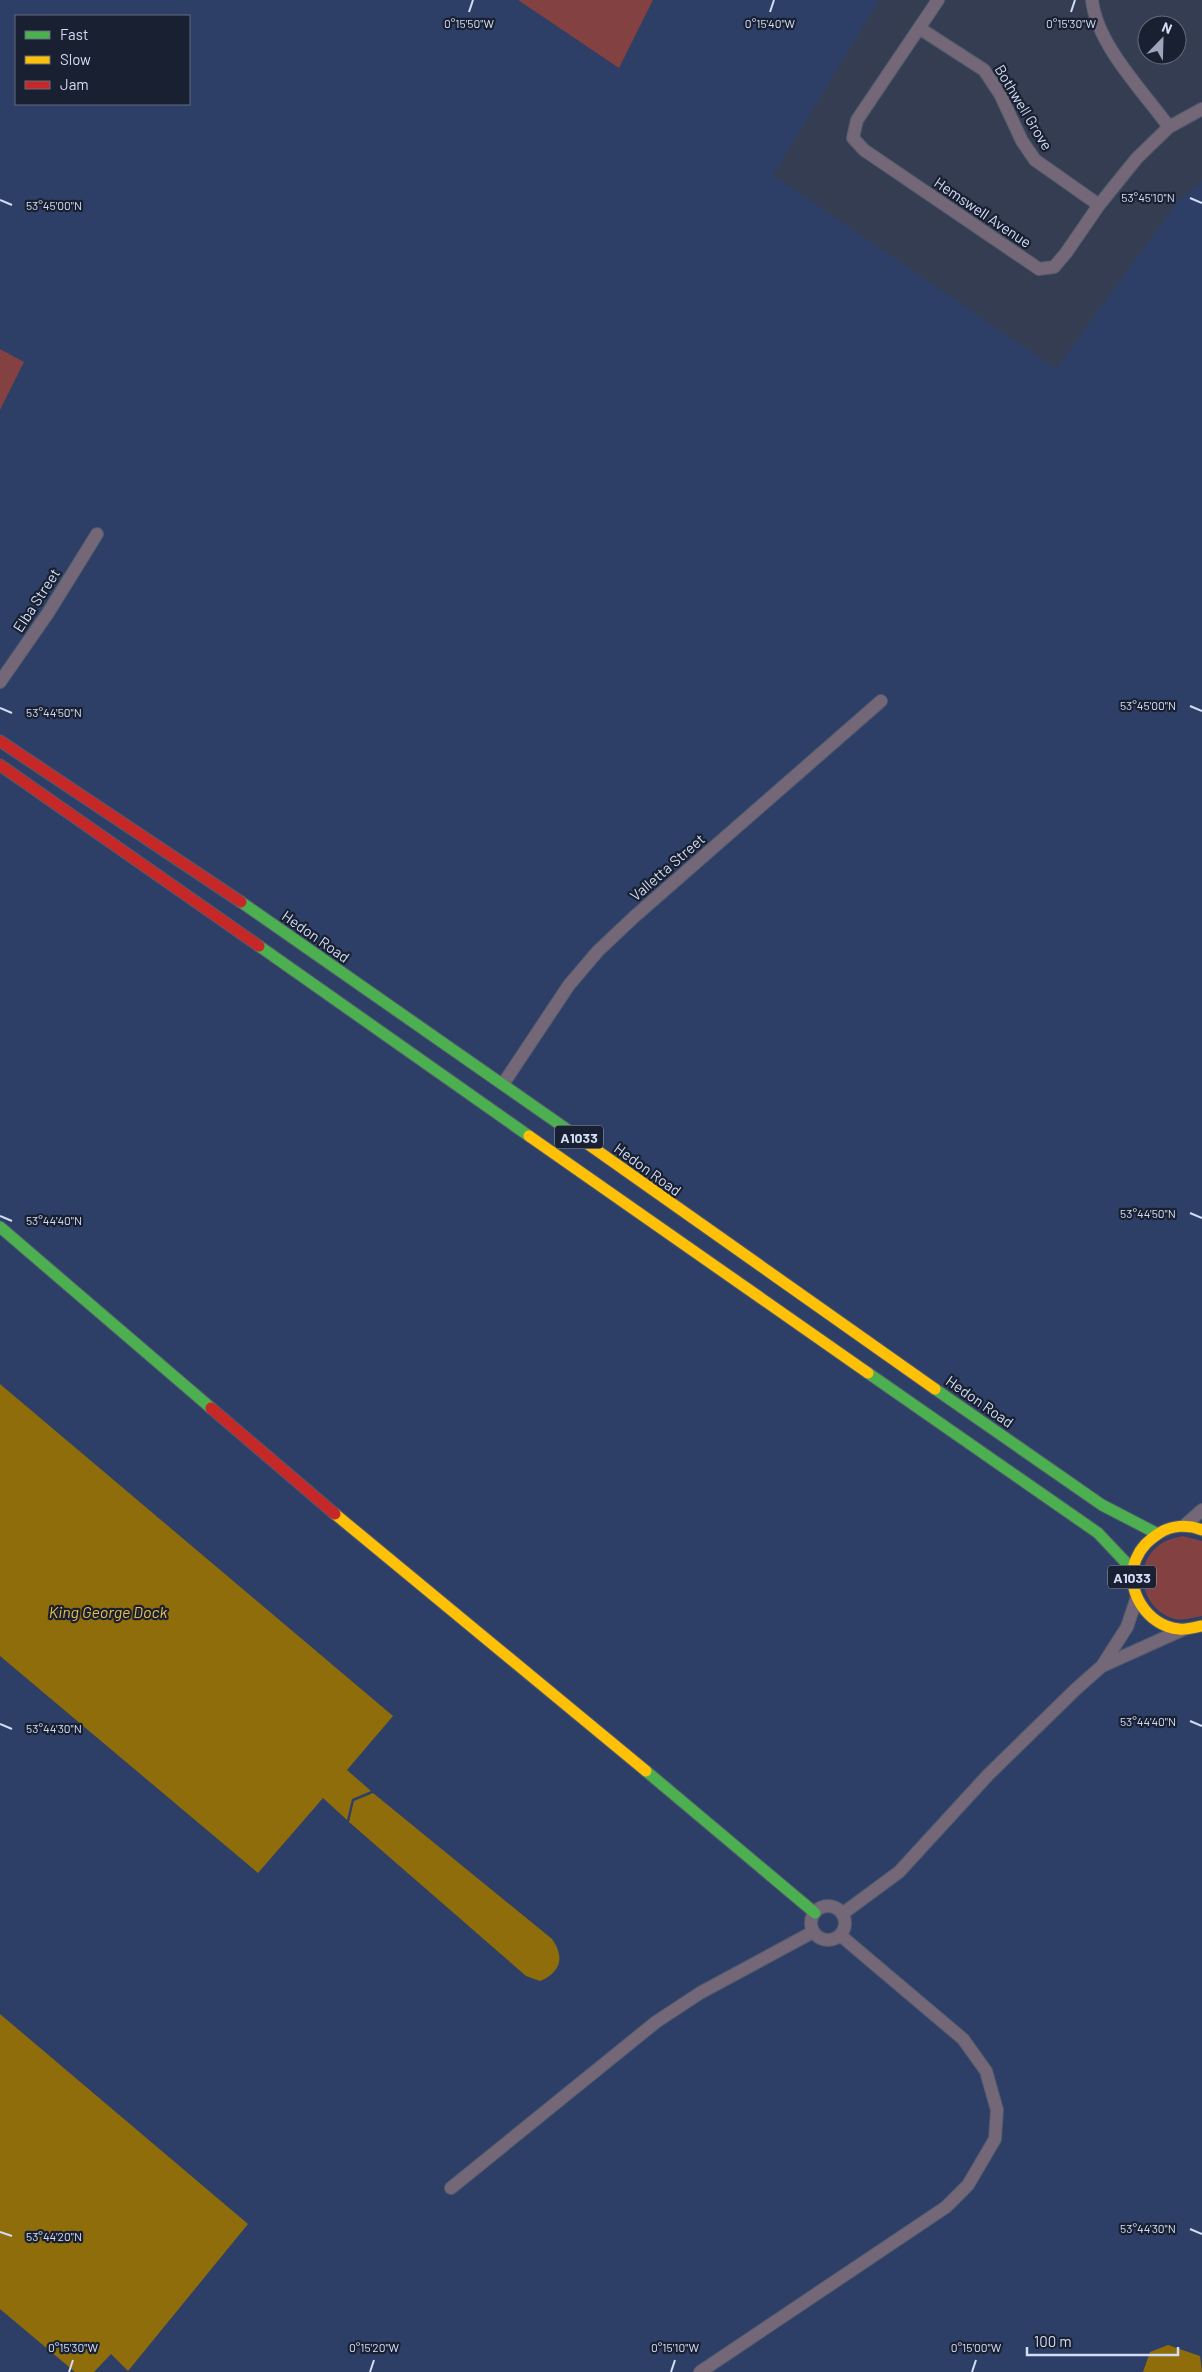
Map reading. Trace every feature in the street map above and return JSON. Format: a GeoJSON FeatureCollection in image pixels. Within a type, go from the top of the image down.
{"type":"FeatureCollection","features":[{"type":"Feature","properties":{"kind":"main road","name":"Hedon Road"},"geometry":{"type":"LineString","coordinates":[[0,741],[191,867],[503,1084],[798,1294],[1094,1499],[1156,1533]]}},
{"type":"Feature","properties":{"kind":"main road","name":"A1033"},"geometry":{"type":"LineString","coordinates":[[0,765],[1098,1533],[1132,1569]]}},
{"type":"Feature","properties":{"kind":"main road"},"geometry":{"type":"LineString","coordinates":[[0,1227],[8,1236],[454,1615],[488,1639],[815,1913]]}},
{"type":"Feature","properties":{"kind":"main road"},"geometry":{"type":"LineString","coordinates":[[1156,1533],[1184,1526],[1202,1530]]}},
{"type":"Feature","properties":{"kind":"main road","name":"A1033"},"geometry":{"type":"LineString","coordinates":[[1156,1533],[1145,1543],[1137,1555],[1132,1569],[1132,1585],[1136,1600],[1156,1622],[1184,1629],[1202,1626]]}},
{"type":"Feature","properties":{"kind":"street","name":"Hemswell Avenue"},"geometry":{"type":"LineString","coordinates":[[938,0],[857,120],[853,138],[864,150],[1039,269],[1054,267],[1136,158],[1170,127],[1202,109]]}},
{"type":"Feature","properties":{"kind":"street"},"geometry":{"type":"LineString","coordinates":[[1092,0],[1094,16],[1114,53],[1170,127]]}},
{"type":"Feature","properties":{"kind":"street","name":"Bothwell Grove"},"geometry":{"type":"LineString","coordinates":[[920,28],[984,70],[1000,94],[1022,141],[1035,160],[1099,205]]}},
{"type":"Feature","properties":{"kind":"street","name":"Elba Street"},"geometry":{"type":"LineString","coordinates":[[0,682],[48,613],[97,534]]}},
{"type":"Feature","properties":{"kind":"street","name":"Valletta Street"},"geometry":{"type":"LineString","coordinates":[[503,1084],[569,985],[598,951],[634,917],[881,701]]}},
{"type":"Feature","properties":{"kind":"street"},"geometry":{"type":"LineString","coordinates":[[1184,1526],[1202,1510]]}},
{"type":"Feature","properties":{"kind":"street"},"geometry":{"type":"LineString","coordinates":[[842,1914],[899,1872],[988,1775],[1102,1666],[1127,1627],[1136,1600]]}},
{"type":"Feature","properties":{"kind":"street"},"geometry":{"type":"LineString","coordinates":[[1102,1666],[1184,1629]]}},
{"type":"Feature","properties":{"kind":"street"},"geometry":{"type":"LineString","coordinates":[[828,1906],[842,1914],[844,1925],[840,1935],[825,1940],[813,1932],[811,1922],[815,1913],[828,1906]]}},
{"type":"Feature","properties":{"kind":"street"},"geometry":{"type":"LineString","coordinates":[[451,2188],[656,2022],[700,1993],[813,1932]]}},
{"type":"Feature","properties":{"kind":"street"},"geometry":{"type":"LineString","coordinates":[[700,2372],[946,2207],[968,2185],[996,2139],[997,2110],[986,2071],[963,2039],[840,1935]]}},
{"type":"Feature","properties":{"kind":"shaded area"},"geometry":{"type":"Polygon","coordinates":[[[0,0],[518,0],[619,68],[653,0],[879,0],[773,175],[1056,369],[1178,201],[1202,181],[1202,2372],[0,2372],[0,0]]]}},
{"type":"Feature","properties":{"kind":"shaded area"},"geometry":{"type":"Polygon","coordinates":[[[518,0],[653,0],[619,68],[518,0]]]}},
{"type":"Feature","properties":{"kind":"shaded area"},"geometry":{"type":"Polygon","coordinates":[[[0,349],[24,362],[0,410],[0,349]]]}},
{"type":"Feature","properties":{"kind":"shaded area"},"geometry":{"type":"Polygon","coordinates":[[[1183,1536],[1202,1541],[1202,1616],[1175,1619],[1155,1607],[1148,1598],[1143,1576],[1145,1565],[1150,1555],[1158,1546],[1173,1538],[1183,1536]]]}},
{"type":"Feature","properties":{"kind":"water","name":"King George Dock"},"geometry":{"type":"Polygon","coordinates":[[[0,1384],[393,1716],[347,1770],[371,1791],[352,1799],[347,1820],[323,1798],[258,1873],[0,1656],[0,1384]]]}},
{"type":"Feature","properties":{"kind":"water"},"geometry":{"type":"Polygon","coordinates":[[[373,1793],[552,1939],[559,1952],[559,1963],[553,1973],[540,1981],[526,1976],[349,1822],[354,1801],[373,1793]]]}},
{"type":"Feature","properties":{"kind":"water"},"geometry":{"type":"Polygon","coordinates":[[[0,2014],[248,2224],[128,2371],[111,2354],[94,2372],[75,2372],[0,2309],[0,2014]]]}},
{"type":"Feature","properties":{"kind":"water"},"geometry":{"type":"Polygon","coordinates":[[[1168,2345],[1200,2356],[1202,2372],[1143,2372],[1150,2352],[1168,2345]]]}},
{"type":"Feature","properties":{"kind":"traffic: fast"},"geometry":{"type":"LineString","coordinates":[[241,902],[585,1142]]}},
{"type":"Feature","properties":{"kind":"traffic: fast"},"geometry":{"type":"LineString","coordinates":[[259,946],[529,1136]]}},
{"type":"Feature","properties":{"kind":"traffic: fast"},"geometry":{"type":"LineString","coordinates":[[0,1227],[211,1408]]}},
{"type":"Feature","properties":{"kind":"traffic: fast"},"geometry":{"type":"LineString","coordinates":[[868,1373],[1098,1533],[1132,1569]]}},
{"type":"Feature","properties":{"kind":"traffic: fast"},"geometry":{"type":"LineString","coordinates":[[935,1389],[1102,1505],[1156,1533]]}},
{"type":"Feature","properties":{"kind":"traffic: fast"},"geometry":{"type":"LineString","coordinates":[[646,1771],[815,1913]]}},
{"type":"Feature","properties":{"kind":"traffic: slow"},"geometry":{"type":"LineString","coordinates":[[529,1136],[868,1373]]}},
{"type":"Feature","properties":{"kind":"traffic: slow"},"geometry":{"type":"LineString","coordinates":[[585,1142],[935,1389]]}},
{"type":"Feature","properties":{"kind":"traffic: slow"},"geometry":{"type":"LineString","coordinates":[[335,1514],[646,1771]]}},
{"type":"Feature","properties":{"kind":"traffic: slow"},"geometry":{"type":"LineString","coordinates":[[1202,1530],[1180,1526],[1163,1531],[1151,1539],[1143,1548],[1136,1559],[1133,1571],[1136,1594],[1148,1614],[1168,1627],[1188,1629],[1202,1626]]}},
{"type":"Feature","properties":{"kind":"traffic: jam"},"geometry":{"type":"LineString","coordinates":[[0,741],[241,902]]}},
{"type":"Feature","properties":{"kind":"traffic: jam"},"geometry":{"type":"LineString","coordinates":[[0,765],[259,946]]}},
{"type":"Feature","properties":{"kind":"traffic: jam"},"geometry":{"type":"LineString","coordinates":[[211,1408],[335,1514]]}}]}
